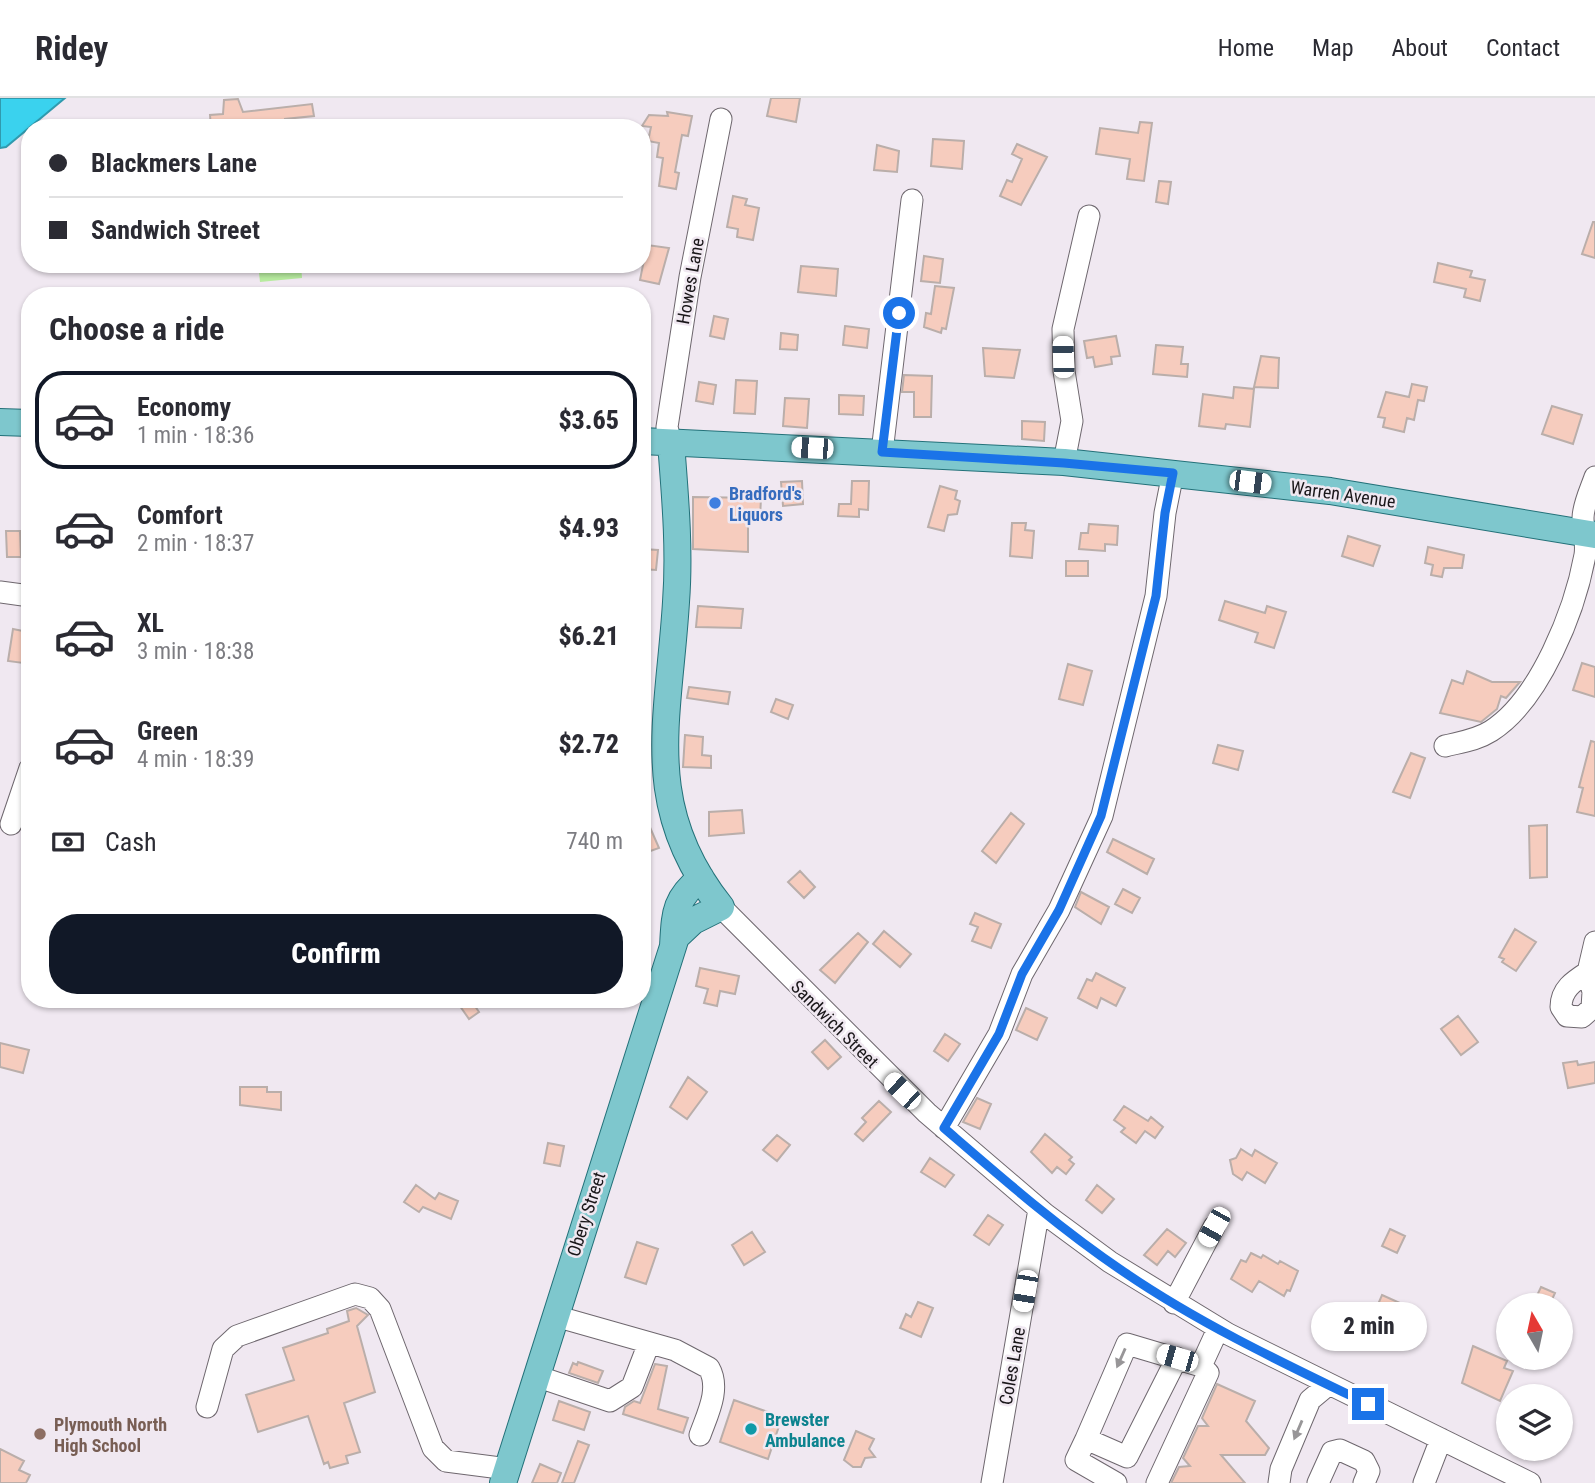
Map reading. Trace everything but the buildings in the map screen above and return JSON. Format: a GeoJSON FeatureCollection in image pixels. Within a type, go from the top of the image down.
{"type":"FeatureCollection","features":[{"type":"Feature","properties":{"kind":"main road"},"geometry":{"type":"LineString","coordinates":[[0,422],[21,423]]}},
{"type":"Feature","properties":{"kind":"main road"},"geometry":{"type":"LineString","coordinates":[[651,442],[671,443]]}},
{"type":"Feature","properties":{"kind":"main road","name":"Warren Avenue"},"geometry":{"type":"LineString","coordinates":[[671,443],[882,452],[1064,463],[1173,473],[1387,499],[1590,534]]}},
{"type":"Feature","properties":{"kind":"main road","name":"Sandwich Street"},"geometry":{"type":"LineString","coordinates":[[671,443],[677,574],[665,720],[666,783],[675,825],[701,878],[722,907]]}},
{"type":"Feature","properties":{"kind":"main road","name":"Obery Street"},"geometry":{"type":"LineString","coordinates":[[673,946],[676,909],[681,896],[701,878]]}},
{"type":"Feature","properties":{"kind":"main road","name":"Obery Street"},"geometry":{"type":"LineString","coordinates":[[505,1476],[676,937],[688,925],[722,907]]}},
{"type":"Feature","properties":{"kind":"street","name":"Howes Lane"},"geometry":{"type":"LineString","coordinates":[[671,443],[667,427],[690,277],[721,119]]}},
{"type":"Feature","properties":{"kind":"street"},"geometry":{"type":"LineString","coordinates":[[882,452],[912,200]]}},
{"type":"Feature","properties":{"kind":"street"},"geometry":{"type":"LineString","coordinates":[[1064,463],[1072,421],[1064,371],[1063,329],[1089,216]]}},
{"type":"Feature","properties":{"kind":"street"},"geometry":{"type":"LineString","coordinates":[[944,1128],[999,1034],[1022,974],[1074,879],[1101,816],[1130,709],[1156,596],[1165,513],[1173,473]]}},
{"type":"Feature","properties":{"kind":"street"},"geometry":{"type":"LineString","coordinates":[[1445,746],[1491,732],[1508,718],[1532,687],[1550,654],[1570,607],[1590,534],[1582,516],[1595,477]]}},
{"type":"Feature","properties":{"kind":"street"},"geometry":{"type":"LineString","coordinates":[[0,592],[21,595]]}},
{"type":"Feature","properties":{"kind":"street"},"geometry":{"type":"LineString","coordinates":[[11,824],[21,795]]}},
{"type":"Feature","properties":{"kind":"street","name":"Sandwich Street"},"geometry":{"type":"LineString","coordinates":[[722,907],[880,1069],[944,1128],[1039,1209],[1110,1262],[1218,1329],[1530,1483]]}},
{"type":"Feature","properties":{"kind":"street"},"geometry":{"type":"LineString","coordinates":[[1588,972],[1595,942]]}},
{"type":"Feature","properties":{"kind":"street","name":"Coles Lane"},"geometry":{"type":"LineString","coordinates":[[992,1483],[1039,1209]]}},
{"type":"Feature","properties":{"kind":"street"},"geometry":{"type":"LineString","coordinates":[[1174,1303],[1214,1227]]}},
{"type":"Feature","properties":{"kind":"street"},"geometry":{"type":"LineString","coordinates":[[207,1407],[223,1349],[237,1336],[355,1294],[370,1298],[380,1309],[433,1448],[446,1461],[505,1476]]}},
{"type":"Feature","properties":{"kind":"street"},"geometry":{"type":"LineString","coordinates":[[555,1316],[675,1350],[709,1368],[714,1380],[713,1395],[700,1436]]}},
{"type":"Feature","properties":{"kind":"street"},"geometry":{"type":"LineString","coordinates":[[1201,1366],[1218,1329]]}},
{"type":"Feature","properties":{"kind":"street"},"geometry":{"type":"LineString","coordinates":[[536,1376],[610,1401],[632,1387],[649,1343]]}},
{"type":"Feature","properties":{"kind":"street"},"geometry":{"type":"LineString","coordinates":[[1116,1483],[1076,1460],[1127,1344],[1201,1366],[1209,1373],[1157,1483]]}},
{"type":"Feature","properties":{"kind":"street"},"geometry":{"type":"LineString","coordinates":[[1086,1438],[1127,1457],[1177,1358]]}},
{"type":"Feature","properties":{"kind":"street"},"geometry":{"type":"LineString","coordinates":[[1279,1483],[1281,1469],[1310,1401],[1328,1385]]}},
{"type":"Feature","properties":{"kind":"street"},"geometry":{"type":"LineString","coordinates":[[1424,1483],[1441,1439]]}},
{"type":"Feature","properties":{"kind":"street"},"geometry":{"type":"LineString","coordinates":[[1318,1483],[1332,1452],[1340,1450],[1364,1461],[1369,1471],[1364,1483]]}},
{"type":"Feature","properties":{"kind":"green space"},"geometry":{"type":"Polygon","coordinates":[[[259,273],[302,273],[302,278],[260,282],[259,273]]]}},
{"type":"Feature","properties":{"kind":"water"},"geometry":{"type":"Polygon","coordinates":[[[0,98],[65,98],[40,119],[21,119],[21,135],[6,147],[0,148],[0,98]]]}},
{"type":"Feature","properties":{"kind":"place","name":"Bradford's Liquors"},"geometry":{"type":"Point","coordinates":[715,503]}},
{"type":"Feature","properties":{"kind":"place","name":"Brewster Ambulance"},"geometry":{"type":"Point","coordinates":[751,1429]}},
{"type":"Feature","properties":{"kind":"place","name":"Plymouth North High School"},"geometry":{"type":"Point","coordinates":[40,1434]}},
{"type":"Feature","properties":{"kind":"route"},"geometry":{"type":"LineString","coordinates":[[899,313],[882,452],[1064,463],[1173,473],[1165,513],[1156,596],[1108,797],[1085,857],[1050,927],[1022,974],[999,1034],[944,1128],[1045,1214],[1125,1273],[1218,1329],[1368,1404]]}}]}
